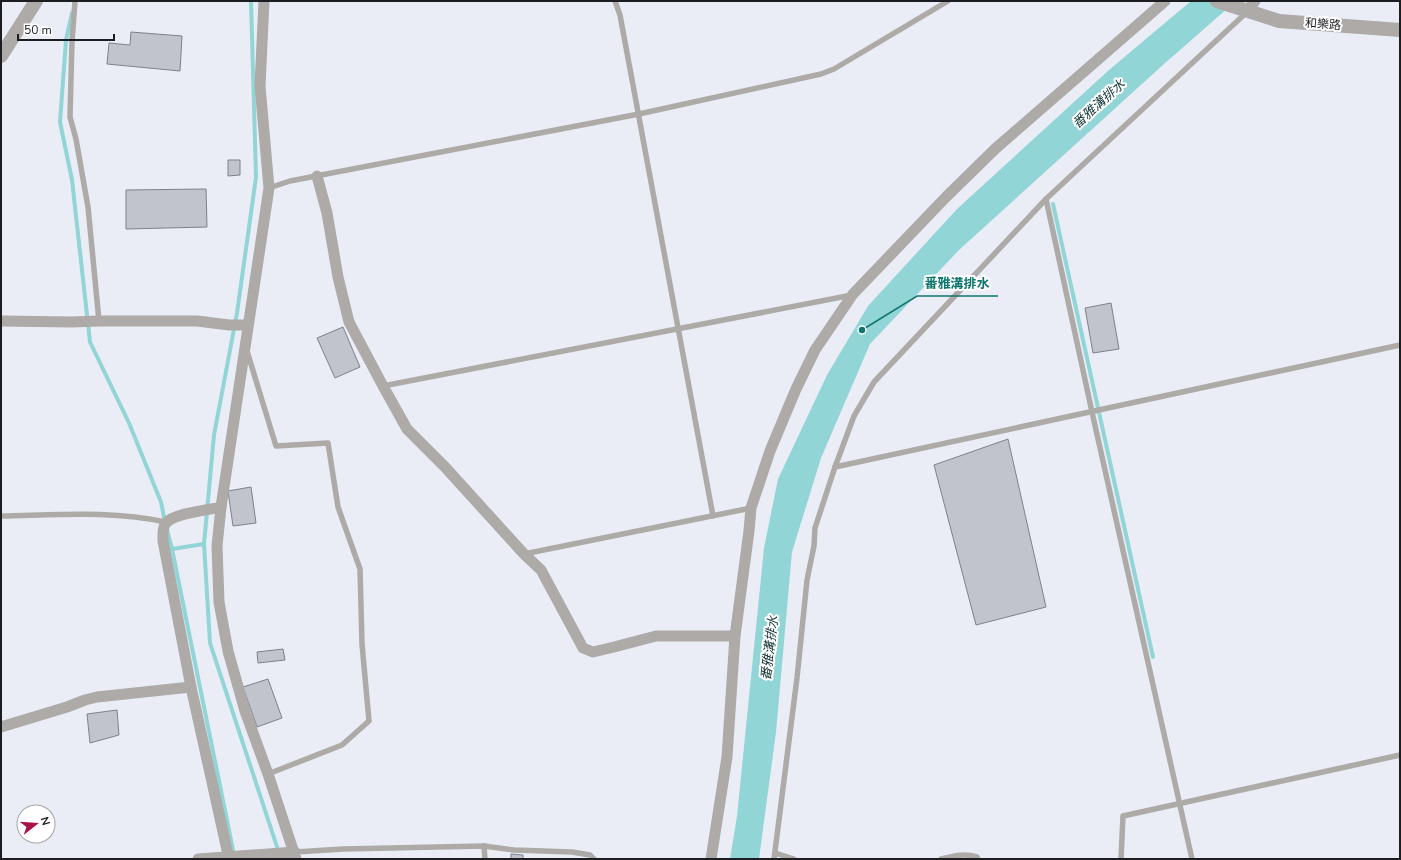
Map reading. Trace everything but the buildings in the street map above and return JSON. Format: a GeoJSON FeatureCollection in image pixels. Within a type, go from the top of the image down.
{"type":"FeatureCollection","features":[{"type":"Feature","properties":{"kind":"street"},"geometry":{"type":"LineString","coordinates":[[1,56],[36,1]]}},
{"type":"Feature","properties":{"kind":"street"},"geometry":{"type":"LineString","coordinates":[[198,859],[296,855],[245,711],[228,651],[219,602],[217,546],[221,507],[245,344],[244,325],[269,188],[260,86],[264,1]]}},
{"type":"Feature","properties":{"kind":"street"},"geometry":{"type":"LineString","coordinates":[[711,859],[727,757],[735,636],[751,508],[770,451],[796,389],[815,350],[853,294],[995,148],[1165,1]]}},
{"type":"Feature","properties":{"kind":"street","name":"和樂路"},"geometry":{"type":"LineString","coordinates":[[1217,1],[1251,6],[1279,21],[1400,30]]}},
{"type":"Feature","properties":{"kind":"street"},"geometry":{"type":"LineString","coordinates":[[317,176],[327,213],[338,277],[349,322],[407,429],[445,467],[524,554],[541,570],[583,648],[593,652],[656,636],[735,636]]}},
{"type":"Feature","properties":{"kind":"street"},"geometry":{"type":"LineString","coordinates":[[1,321],[197,321],[229,325],[244,325]]}},
{"type":"Feature","properties":{"kind":"street"},"geometry":{"type":"LineString","coordinates":[[221,507],[179,515],[166,522],[162,531],[192,687],[229,858]]}},
{"type":"Feature","properties":{"kind":"street"},"geometry":{"type":"LineString","coordinates":[[1,727],[97,697],[192,687]]}},
{"type":"Feature","properties":{"kind":"lane"},"geometry":{"type":"LineString","coordinates":[[76,1],[72,40],[70,117],[76,140],[88,207],[99,321]]}},
{"type":"Feature","properties":{"kind":"lane"},"geometry":{"type":"LineString","coordinates":[[616,1],[639,114],[713,516]]}},
{"type":"Feature","properties":{"kind":"lane"},"geometry":{"type":"LineString","coordinates":[[269,188],[290,181],[639,114],[821,74],[834,69],[948,1]]}},
{"type":"Feature","properties":{"kind":"lane"},"geometry":{"type":"LineString","coordinates":[[794,859],[774,856],[807,580],[816,528],[835,467],[854,416],[874,382],[1046,199],[1251,6]]}},
{"type":"Feature","properties":{"kind":"lane"},"geometry":{"type":"LineString","coordinates":[[1046,199],[1192,859]]}},
{"type":"Feature","properties":{"kind":"lane"},"geometry":{"type":"LineString","coordinates":[[383,386],[853,294]]}},
{"type":"Feature","properties":{"kind":"lane"},"geometry":{"type":"LineString","coordinates":[[245,344],[276,446],[328,443],[338,507],[360,569],[362,644],[369,721],[342,745],[268,774]]}},
{"type":"Feature","properties":{"kind":"lane"},"geometry":{"type":"LineString","coordinates":[[835,467],[1400,345]]}},
{"type":"Feature","properties":{"kind":"lane"},"geometry":{"type":"LineString","coordinates":[[524,554],[751,508]]}},
{"type":"Feature","properties":{"kind":"lane"},"geometry":{"type":"LineString","coordinates":[[1,516],[110,515],[146,518],[166,522]]}},
{"type":"Feature","properties":{"kind":"lane"},"geometry":{"type":"LineString","coordinates":[[1121,859],[1123,816],[1400,755]]}},
{"type":"Feature","properties":{"kind":"lane"},"geometry":{"type":"LineString","coordinates":[[296,855],[343,849],[484,846],[514,850],[572,852],[590,855],[594,859]]}},
{"type":"Feature","properties":{"kind":"lane"},"geometry":{"type":"LineString","coordinates":[[484,846],[485,859]]}},
{"type":"Feature","properties":{"kind":"lane"},"geometry":{"type":"LineString","coordinates":[[941,859],[960,857],[970,854],[978,857],[978,859]]}},
{"type":"Feature","properties":{"kind":"water"},"geometry":{"type":"Polygon","coordinates":[[[1191,1],[1236,1],[1164,64],[959,250],[870,344],[821,458],[792,552],[776,732],[759,859],[730,859],[737,816],[764,548],[778,479],[827,375],[868,306],[957,209],[1109,70],[1191,1]]]}},
{"type":"Feature","properties":{"kind":"waterway"},"geometry":{"type":"LineString","coordinates":[[251,1],[256,177],[237,313],[214,435],[204,544],[210,643],[281,859]]}},
{"type":"Feature","properties":{"kind":"waterway"},"geometry":{"type":"LineString","coordinates":[[72,13],[66,40],[60,122],[72,180],[90,342],[129,423],[161,502],[165,522]]}},
{"type":"Feature","properties":{"kind":"waterway"},"geometry":{"type":"LineString","coordinates":[[1053,204],[1153,657]]}},
{"type":"Feature","properties":{"kind":"waterway"},"geometry":{"type":"LineString","coordinates":[[167,530],[172,549]]}},
{"type":"Feature","properties":{"kind":"waterway"},"geometry":{"type":"LineString","coordinates":[[204,544],[172,549],[234,855]]}},
{"type":"Feature","properties":{"kind":"place","name":"番雅溝排水"},"geometry":{"type":"Point","coordinates":[862,330]}}]}
